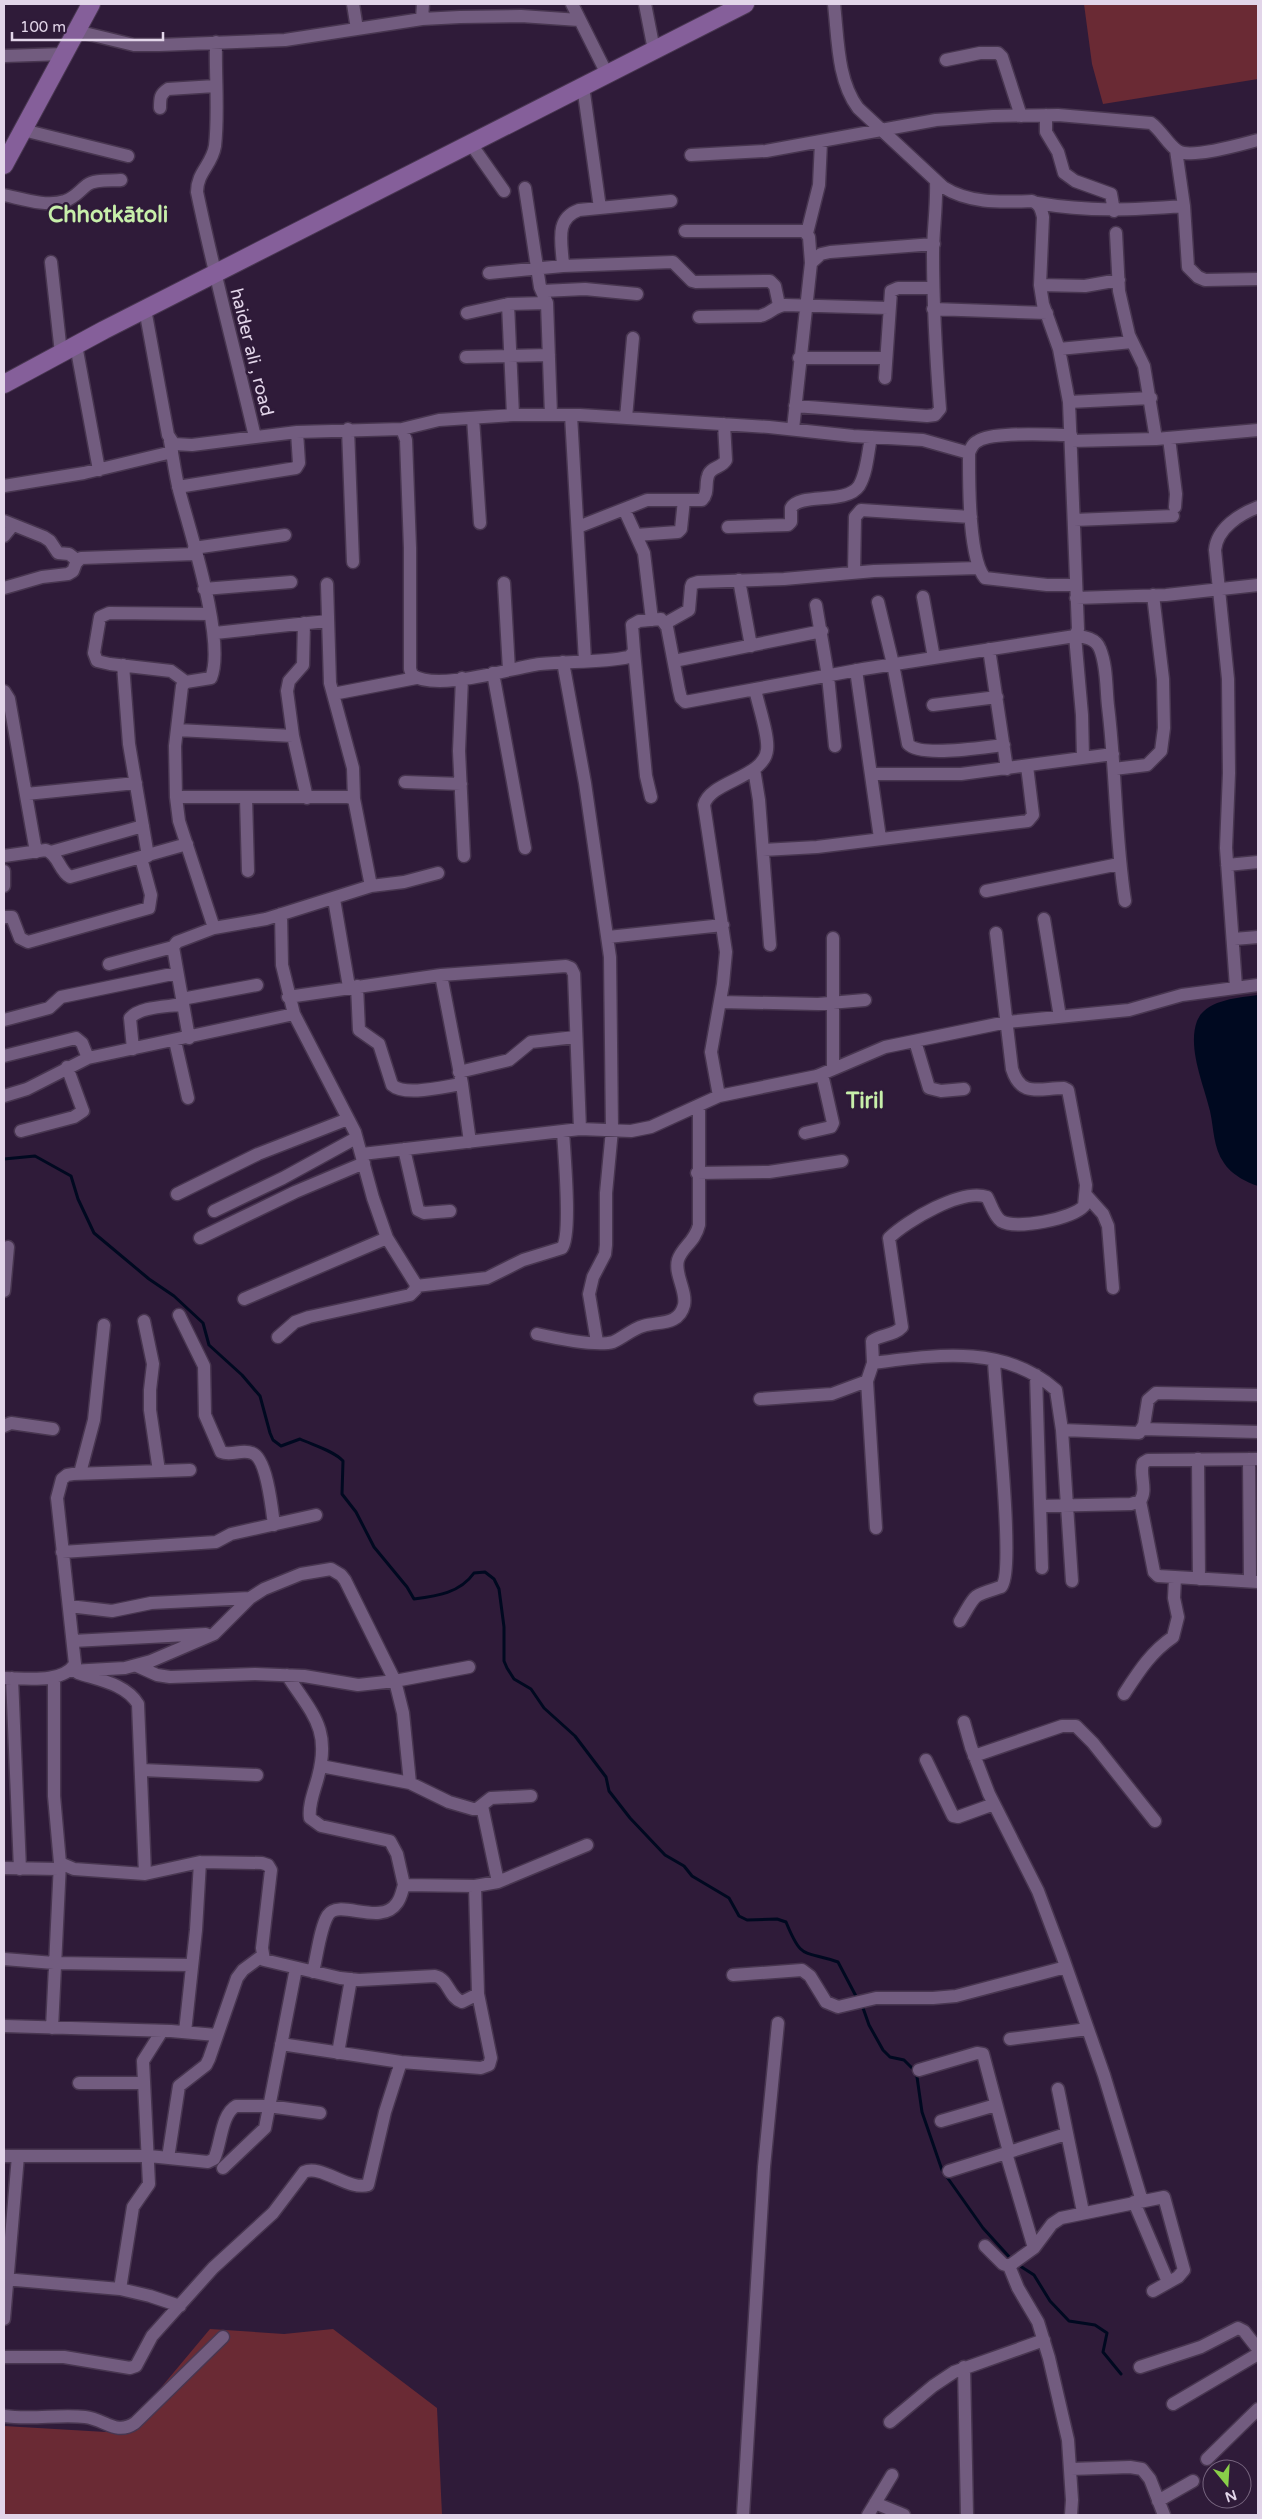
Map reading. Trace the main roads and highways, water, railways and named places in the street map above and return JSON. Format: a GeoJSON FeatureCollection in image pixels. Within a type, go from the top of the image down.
{"type":"FeatureCollection","features":[{"type":"Feature","properties":{"kind":"main road"},"geometry":{"type":"LineString","coordinates":[[4,165],[90,4]]}},
{"type":"Feature","properties":{"kind":"main road"},"geometry":{"type":"LineString","coordinates":[[4,384],[146,309],[746,4]]}},
{"type":"Feature","properties":{"kind":"water"},"geometry":{"type":"Polygon","coordinates":[[[1258,995],[1258,1186],[1234,1174],[1220,1157],[1195,1054],[1194,1032],[1201,1014],[1208,1008],[1224,1001],[1258,995]]]}},
{"type":"Feature","properties":{"kind":"waterway"},"geometry":{"type":"LineString","coordinates":[[4,1159],[35,1156],[71,1176],[78,1199],[94,1233],[149,1279],[174,1296],[203,1323],[209,1345],[242,1375],[260,1396],[273,1440],[281,1446],[300,1439],[329,1451],[343,1461],[342,1494],[356,1512],[374,1547],[407,1587],[414,1599],[439,1595],[455,1589],[474,1573],[485,1572],[494,1579],[499,1589],[504,1627],[504,1661],[507,1668],[514,1679],[531,1689],[544,1708],[575,1736],[606,1777],[609,1791],[630,1818],[665,1855],[684,1866],[692,1876],[729,1898],[739,1916],[747,1920],[777,1919],[786,1922],[800,1949],[838,1962],[858,2000]]}},
{"type":"Feature","properties":{"kind":"waterway"},"geometry":{"type":"LineString","coordinates":[[862,2005],[869,2025],[883,2050],[890,2057],[904,2060],[913,2069],[917,2077],[922,2112],[942,2170],[983,2228],[1012,2260]]}},
{"type":"Feature","properties":{"kind":"waterway"},"geometry":{"type":"LineString","coordinates":[[1017,2264],[1034,2275],[1050,2301],[1069,2321],[1095,2325],[1107,2333],[1103,2352],[1121,2374]]}},
{"type":"Feature","properties":{"kind":"district","name":"Chhotkātoli"},"geometry":{"type":"Point","coordinates":[108,215]}},
{"type":"Feature","properties":{"kind":"district","name":"Tiril"},"geometry":{"type":"Point","coordinates":[865,1101]}}]}
